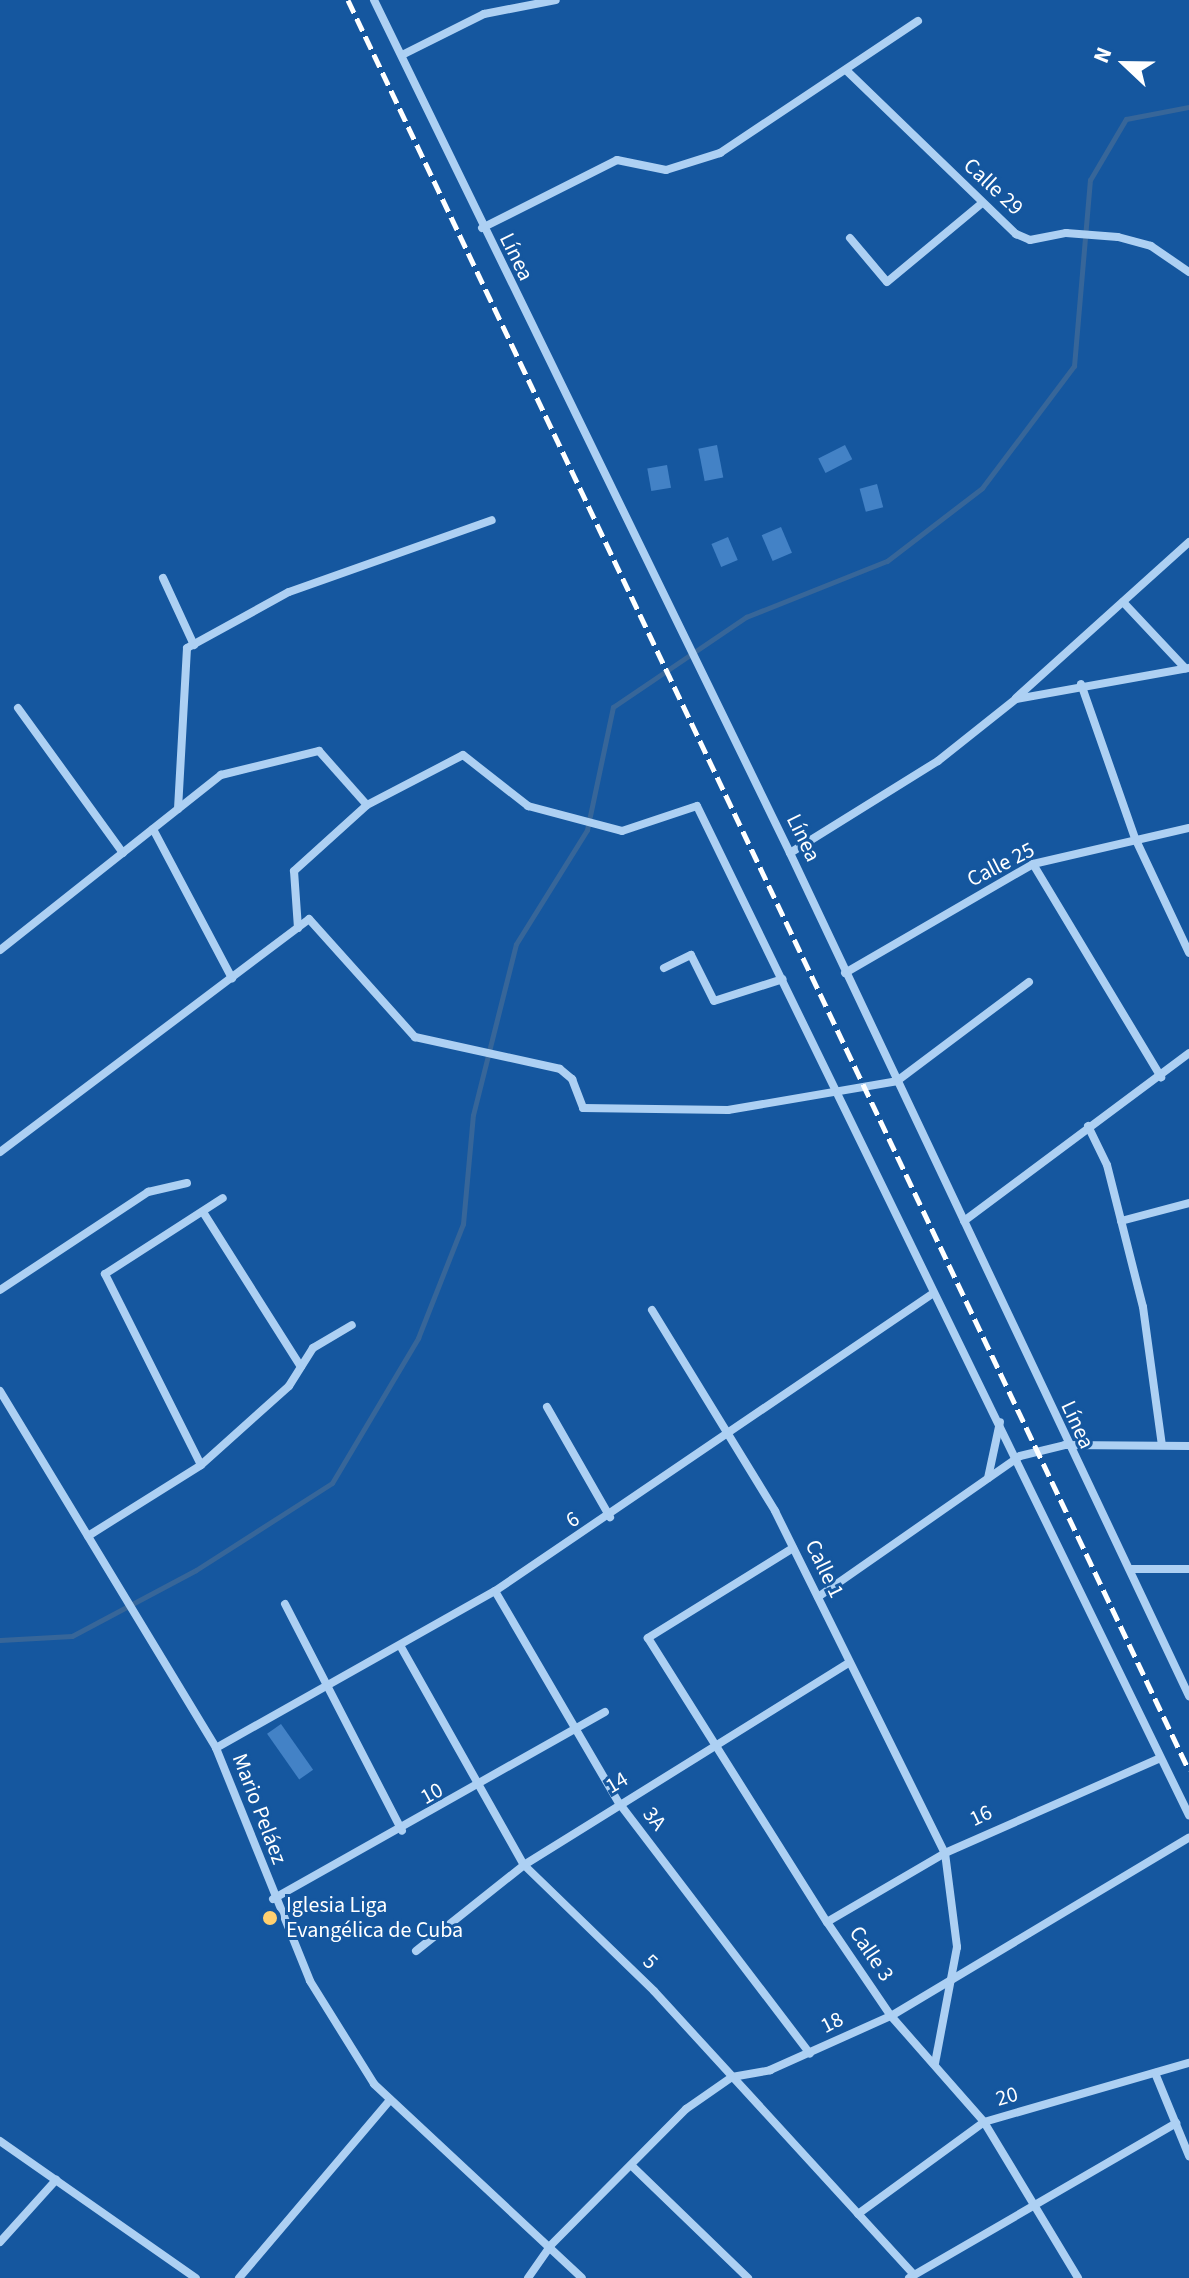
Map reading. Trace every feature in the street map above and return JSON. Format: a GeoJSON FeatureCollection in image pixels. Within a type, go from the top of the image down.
{"type":"FeatureCollection","features":[{"type":"Feature","properties":{"kind":"street","name":"Línea"},"geometry":{"type":"LineString","coordinates":[[374,0],[482,228],[790,853],[964,1221],[1065,1445],[1131,1569],[1189,1696]]}},
{"type":"Feature","properties":{"kind":"street"},"geometry":{"type":"LineString","coordinates":[[402,55],[484,14],[556,0]]}},
{"type":"Feature","properties":{"kind":"street"},"geometry":{"type":"LineString","coordinates":[[482,228],[617,160],[666,170],[720,153],[918,21]]}},
{"type":"Feature","properties":{"kind":"street","name":"Calle 29"},"geometry":{"type":"LineString","coordinates":[[847,71],[982,203],[1030,240],[1066,233],[1118,237],[1151,246],[1189,272]]}},
{"type":"Feature","properties":{"kind":"street"},"geometry":{"type":"LineString","coordinates":[[850,238],[887,282],[982,203]]}},
{"type":"Feature","properties":{"kind":"street"},"geometry":{"type":"LineString","coordinates":[[178,809],[187,648],[289,592],[492,520]]}},
{"type":"Feature","properties":{"kind":"street"},"geometry":{"type":"LineString","coordinates":[[790,853],[938,761],[1016,699],[1189,542]]}},
{"type":"Feature","properties":{"kind":"street"},"geometry":{"type":"LineString","coordinates":[[163,578],[194,645]]}},
{"type":"Feature","properties":{"kind":"street"},"geometry":{"type":"LineString","coordinates":[[1123,602],[1187,668]]}},
{"type":"Feature","properties":{"kind":"street"},"geometry":{"type":"LineString","coordinates":[[1016,699],[1081,684],[1187,668]]}},
{"type":"Feature","properties":{"kind":"street"},"geometry":{"type":"LineString","coordinates":[[1081,684],[1135,838],[1189,953]]}},
{"type":"Feature","properties":{"kind":"street"},"geometry":{"type":"LineString","coordinates":[[18,708],[123,853]]}},
{"type":"Feature","properties":{"kind":"street"},"geometry":{"type":"LineString","coordinates":[[0,950],[221,775],[319,751],[367,805]]}},
{"type":"Feature","properties":{"kind":"street"},"geometry":{"type":"LineString","coordinates":[[298,928],[294,871],[367,805],[463,755],[528,806],[622,831],[697,806],[783,979],[832,1091],[932,1294],[1020,1456],[1158,1759],[1189,1815]]}},
{"type":"Feature","properties":{"kind":"street","name":"Calle 25"},"geometry":{"type":"LineString","coordinates":[[845,973],[1033,864],[1189,828]]}},
{"type":"Feature","properties":{"kind":"street"},"geometry":{"type":"LineString","coordinates":[[153,829],[232,978]]}},
{"type":"Feature","properties":{"kind":"street"},"geometry":{"type":"LineString","coordinates":[[1033,864],[1161,1077]]}},
{"type":"Feature","properties":{"kind":"street"},"geometry":{"type":"LineString","coordinates":[[0,1152],[309,919],[415,1037],[560,1069],[572,1079],[583,1108],[728,1110],[897,1081],[1029,982]]}},
{"type":"Feature","properties":{"kind":"street"},"geometry":{"type":"LineString","coordinates":[[664,968],[691,955],[714,1001],[783,979]]}},
{"type":"Feature","properties":{"kind":"street"},"geometry":{"type":"LineString","coordinates":[[964,1221],[1088,1126],[1161,1077],[1189,1053]]}},
{"type":"Feature","properties":{"kind":"street"},"geometry":{"type":"LineString","coordinates":[[1088,1126],[1121,1221],[1143,1307],[1162,1445]]}},
{"type":"Feature","properties":{"kind":"street"},"geometry":{"type":"LineString","coordinates":[[0,1290],[148,1192],[187,1183]]}},
{"type":"Feature","properties":{"kind":"street"},"geometry":{"type":"LineString","coordinates":[[201,1465],[105,1274],[223,1198]]}},
{"type":"Feature","properties":{"kind":"street"},"geometry":{"type":"LineString","coordinates":[[1121,1221],[1189,1203]]}},
{"type":"Feature","properties":{"kind":"street"},"geometry":{"type":"LineString","coordinates":[[203,1212],[301,1367]]}},
{"type":"Feature","properties":{"kind":"street","name":"6"},"geometry":{"type":"LineString","coordinates":[[216,1748],[401,1647],[495,1591],[610,1517],[727,1433],[932,1294]]}},
{"type":"Feature","properties":{"kind":"street","name":"Calle 1"},"geometry":{"type":"LineString","coordinates":[[652,1310],[793,1548],[945,1853],[956,1904],[953,1977],[935,2063]]}},
{"type":"Feature","properties":{"kind":"street"},"geometry":{"type":"LineString","coordinates":[[88,1536],[201,1465],[301,1367],[313,1348],[352,1325]]}},
{"type":"Feature","properties":{"kind":"street","name":"Mario Peláez"},"geometry":{"type":"LineString","coordinates":[[0,1391],[216,1748],[273,1899],[310,1981],[388,2102],[582,2278]]}},
{"type":"Feature","properties":{"kind":"street"},"geometry":{"type":"LineString","coordinates":[[547,1407],[610,1517]]}},
{"type":"Feature","properties":{"kind":"street"},"geometry":{"type":"LineString","coordinates":[[988,1479],[1000,1422]]}},
{"type":"Feature","properties":{"kind":"street"},"geometry":{"type":"LineString","coordinates":[[818,1597],[1020,1456],[1065,1445],[1189,1446]]}},
{"type":"Feature","properties":{"kind":"street","name":"Calle 3"},"geometry":{"type":"LineString","coordinates":[[793,1548],[648,1638],[827,1922],[891,2016],[984,2122],[1078,2278]]}},
{"type":"Feature","properties":{"kind":"street"},"geometry":{"type":"LineString","coordinates":[[1131,1569],[1189,1569]]}},
{"type":"Feature","properties":{"kind":"street","name":"3A"},"geometry":{"type":"LineString","coordinates":[[495,1591],[619,1803],[810,2054]]}},
{"type":"Feature","properties":{"kind":"street"},"geometry":{"type":"LineString","coordinates":[[285,1604],[402,1831]]}},
{"type":"Feature","properties":{"kind":"street","name":"5"},"geometry":{"type":"LineString","coordinates":[[401,1647],[478,1789],[524,1865],[732,2077],[911,2276]]}},
{"type":"Feature","properties":{"kind":"street","name":"14"},"geometry":{"type":"LineString","coordinates":[[416,1951],[524,1865],[848,1663]]}},
{"type":"Feature","properties":{"kind":"street","name":"10"},"geometry":{"type":"LineString","coordinates":[[273,1899],[478,1789],[605,1712]]}},
{"type":"Feature","properties":{"kind":"street","name":"16"},"geometry":{"type":"LineString","coordinates":[[827,1922],[945,1853],[1158,1759]]}},
{"type":"Feature","properties":{"kind":"street","name":"18"},"geometry":{"type":"LineString","coordinates":[[528,2278],[550,2246],[633,2167],[686,2109],[732,2077],[810,2054],[891,2016],[1189,1838]]}},
{"type":"Feature","properties":{"kind":"street","name":"20"},"geometry":{"type":"LineString","coordinates":[[858,2214],[984,2122],[1189,2063]]}},
{"type":"Feature","properties":{"kind":"street"},"geometry":{"type":"LineString","coordinates":[[1155,2073],[1189,2156]]}},
{"type":"Feature","properties":{"kind":"street"},"geometry":{"type":"LineString","coordinates":[[239,2278],[388,2102]]}},
{"type":"Feature","properties":{"kind":"street"},"geometry":{"type":"LineString","coordinates":[[911,2276],[1176,2123]]}},
{"type":"Feature","properties":{"kind":"street"},"geometry":{"type":"LineString","coordinates":[[0,2141],[196,2278]]}},
{"type":"Feature","properties":{"kind":"street"},"geometry":{"type":"LineString","coordinates":[[633,2167],[748,2278]]}},
{"type":"Feature","properties":{"kind":"street"},"geometry":{"type":"LineString","coordinates":[[0,2242],[56,2180]]}},
{"type":"Feature","properties":{"kind":"building"},"geometry":{"type":"Polygon","coordinates":[[[717,445],[723,477],[705,481],[698,449],[717,445]]]}},
{"type":"Feature","properties":{"kind":"building"},"geometry":{"type":"Polygon","coordinates":[[[845,445],[852,459],[826,473],[818,459],[845,445]]]}},
{"type":"Feature","properties":{"kind":"building"},"geometry":{"type":"Polygon","coordinates":[[[667,465],[671,488],[651,491],[647,468],[667,465]]]}},
{"type":"Feature","properties":{"kind":"building"},"geometry":{"type":"Polygon","coordinates":[[[877,484],[883,507],[866,512],[860,489],[877,484]]]}},
{"type":"Feature","properties":{"kind":"building"},"geometry":{"type":"Polygon","coordinates":[[[781,527],[792,553],[773,561],[762,535],[781,527]]]}},
{"type":"Feature","properties":{"kind":"building"},"geometry":{"type":"Polygon","coordinates":[[[728,537],[738,560],[721,567],[711,544],[728,537]]]}},
{"type":"Feature","properties":{"kind":"building"},"geometry":{"type":"Polygon","coordinates":[[[281,1724],[313,1770],[299,1780],[267,1734],[281,1724]]]}},
{"type":"Feature","properties":{"kind":"waterway"},"geometry":{"type":"LineString","coordinates":[[0,1640],[72,1636],[196,1570],[332,1483],[418,1338],[463,1224],[473,1115],[516,944],[587,830],[613,707],[746,617],[887,561],[982,488],[1074,366],[1090,180],[1126,119],[1189,107]]}},
{"type":"Feature","properties":{"kind":"railway"},"geometry":{"type":"LineString","coordinates":[[348,0],[1189,1770]]}},
{"type":"Feature","properties":{"kind":"place","name":"Iglesia Liga Evangélica de Cuba"},"geometry":{"type":"Point","coordinates":[270,1918]}}]}
